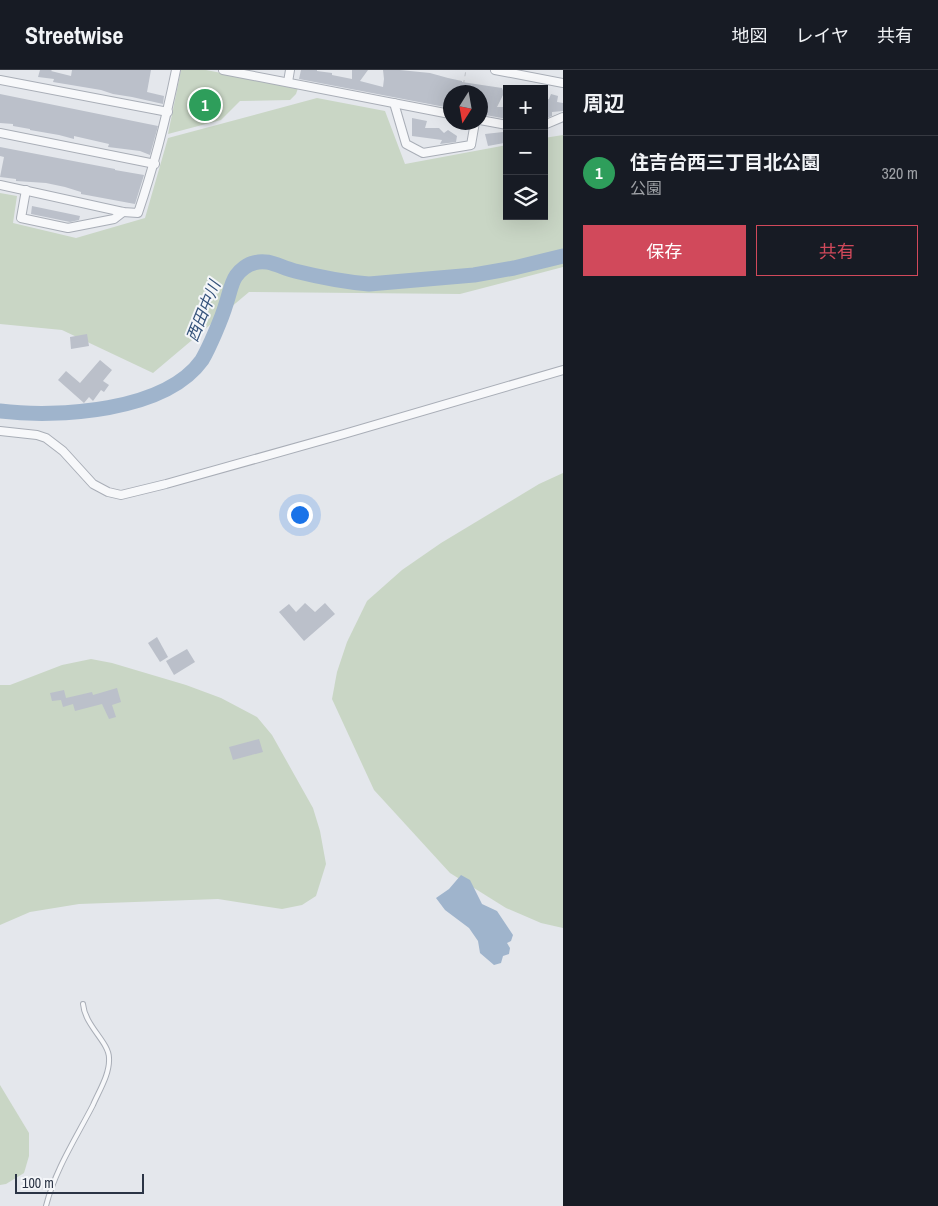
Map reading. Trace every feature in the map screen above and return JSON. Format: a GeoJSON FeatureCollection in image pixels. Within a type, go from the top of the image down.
{"type":"FeatureCollection","features":[{"type":"Feature","properties":{"kind":"street"},"geometry":{"type":"LineString","coordinates":[[0,185],[123,212],[138,213],[168,112],[176,70]]}},
{"type":"Feature","properties":{"kind":"street"},"geometry":{"type":"LineString","coordinates":[[223,70],[443,113]]}},
{"type":"Feature","properties":{"kind":"street"},"geometry":{"type":"LineString","coordinates":[[288,82],[290,70]]}},
{"type":"Feature","properties":{"kind":"street"},"geometry":{"type":"LineString","coordinates":[[495,70],[563,83]]}},
{"type":"Feature","properties":{"kind":"street"},"geometry":{"type":"LineString","coordinates":[[0,80],[168,112]]}},
{"type":"Feature","properties":{"kind":"street"},"geometry":{"type":"LineString","coordinates":[[394,103],[406,144],[423,153],[471,145],[474,130]]}},
{"type":"Feature","properties":{"kind":"street"},"geometry":{"type":"LineString","coordinates":[[548,123],[563,117]]}},
{"type":"Feature","properties":{"kind":"street"},"geometry":{"type":"LineString","coordinates":[[488,121],[503,124]]}},
{"type":"Feature","properties":{"kind":"street"},"geometry":{"type":"LineString","coordinates":[[0,133],[154,164]]}},
{"type":"Feature","properties":{"kind":"street"},"geometry":{"type":"LineString","coordinates":[[26,190],[21,218],[68,228],[114,219],[123,212]]}},
{"type":"Feature","properties":{"kind":"street"},"geometry":{"type":"LineString","coordinates":[[0,431],[37,434],[46,438],[63,451],[93,484],[108,492],[121,495],[344,434],[563,370]]}},
{"type":"Feature","properties":{"kind":"lane"},"geometry":{"type":"LineString","coordinates":[[46,1206],[58,1171],[104,1083],[108,1067],[109,1054],[87,1020],[83,1004]]}},
{"type":"Feature","properties":{"kind":"path"},"geometry":{"type":"LineString","coordinates":[[463,85],[466,70]]}},
{"type":"Feature","properties":{"kind":"green space"},"geometry":{"type":"Polygon","coordinates":[[[181,70],[206,70],[298,88],[296,94],[290,100],[240,101],[221,120],[168,134],[181,70]]]}},
{"type":"Feature","properties":{"kind":"green space"},"geometry":{"type":"Polygon","coordinates":[[[317,98],[385,111],[405,164],[503,146],[503,220],[548,220],[548,137],[563,135],[563,267],[460,294],[249,292],[153,373],[62,330],[0,324],[0,193],[17,196],[13,223],[76,238],[145,218],[168,138],[317,98]]]}},
{"type":"Feature","properties":{"kind":"green space"},"geometry":{"type":"Polygon","coordinates":[[[563,473],[563,928],[541,923],[506,908],[450,873],[374,790],[332,699],[337,672],[347,642],[367,601],[402,570],[441,543],[539,484],[563,473]]]}},
{"type":"Feature","properties":{"kind":"green space"},"geometry":{"type":"Polygon","coordinates":[[[91,659],[112,663],[186,685],[221,698],[257,717],[272,735],[313,808],[320,831],[326,864],[316,896],[302,905],[282,909],[218,899],[79,904],[30,912],[0,925],[0,685],[10,685],[62,665],[91,659]]]}},
{"type":"Feature","properties":{"kind":"green space"},"geometry":{"type":"Polygon","coordinates":[[[0,1085],[29,1133],[29,1156],[24,1173],[6,1184],[0,1185],[0,1085]]]}},
{"type":"Feature","properties":{"kind":"water"},"geometry":{"type":"Polygon","coordinates":[[[461,875],[470,880],[482,904],[497,911],[513,935],[511,941],[507,943],[510,948],[509,954],[503,956],[501,963],[494,965],[480,953],[478,941],[469,928],[445,910],[436,898],[449,889],[461,875]]]}},
{"type":"Feature","properties":{"kind":"building"},"geometry":{"type":"Polygon","coordinates":[[[40,70],[52,70],[71,76],[72,70],[151,70],[147,92],[164,96],[163,104],[101,90],[53,82],[54,79],[38,77],[40,70]]]}},
{"type":"Feature","properties":{"kind":"building"},"geometry":{"type":"Polygon","coordinates":[[[301,70],[317,70],[352,79],[352,70],[368,70],[360,81],[383,87],[383,70],[400,70],[430,73],[462,82],[482,85],[443,85],[443,107],[299,79],[301,70]]]}},
{"type":"Feature","properties":{"kind":"building"},"geometry":{"type":"Polygon","coordinates":[[[488,86],[502,88],[503,95],[497,107],[503,107],[503,118],[488,115],[488,86]]]}},
{"type":"Feature","properties":{"kind":"building"},"geometry":{"type":"Polygon","coordinates":[[[0,94],[158,126],[150,155],[140,151],[108,147],[109,144],[74,136],[74,139],[13,126],[13,124],[0,123],[0,94]]]}},
{"type":"Feature","properties":{"kind":"building"},"geometry":{"type":"Polygon","coordinates":[[[551,94],[558,96],[557,102],[563,103],[563,111],[552,112],[552,116],[548,118],[548,99],[551,94]]]}},
{"type":"Feature","properties":{"kind":"building"},"geometry":{"type":"Polygon","coordinates":[[[412,118],[427,121],[425,128],[439,128],[444,133],[448,130],[457,136],[456,142],[440,144],[442,140],[412,136],[412,118]]]}},
{"type":"Feature","properties":{"kind":"building"},"geometry":{"type":"Polygon","coordinates":[[[503,132],[503,143],[488,146],[485,134],[503,132]]]}},
{"type":"Feature","properties":{"kind":"building"},"geometry":{"type":"Polygon","coordinates":[[[0,147],[144,175],[135,204],[81,194],[81,192],[46,183],[16,181],[16,179],[0,177],[4,157],[0,156],[0,147]]]}},
{"type":"Feature","properties":{"kind":"building"},"geometry":{"type":"Polygon","coordinates":[[[32,206],[80,216],[79,220],[70,222],[31,214],[32,206]]]}},
{"type":"Feature","properties":{"kind":"building"},"geometry":{"type":"Polygon","coordinates":[[[87,334],[89,346],[71,349],[70,337],[87,334]]]}},
{"type":"Feature","properties":{"kind":"building"},"geometry":{"type":"Polygon","coordinates":[[[100,360],[112,370],[103,381],[109,385],[104,392],[101,390],[93,401],[89,397],[84,403],[58,380],[66,371],[80,383],[100,360]]]}},
{"type":"Feature","properties":{"kind":"building"},"geometry":{"type":"Polygon","coordinates":[[[305,603],[315,612],[325,603],[335,614],[304,641],[279,612],[289,604],[296,612],[305,603]]]}},
{"type":"Feature","properties":{"kind":"building"},"geometry":{"type":"Polygon","coordinates":[[[157,637],[168,657],[160,662],[148,643],[157,637]]]}},
{"type":"Feature","properties":{"kind":"building"},"geometry":{"type":"Polygon","coordinates":[[[187,649],[195,662],[174,675],[166,661],[187,649]]]}},
{"type":"Feature","properties":{"kind":"building"},"geometry":{"type":"Polygon","coordinates":[[[117,688],[121,702],[112,705],[116,717],[109,719],[102,704],[75,711],[73,704],[63,707],[61,700],[52,701],[50,693],[64,690],[66,698],[92,692],[93,695],[117,688]]]}},
{"type":"Feature","properties":{"kind":"building"},"geometry":{"type":"Polygon","coordinates":[[[259,739],[263,752],[233,760],[229,747],[259,739]]]}},
{"type":"Feature","properties":{"kind":"waterway","name":"西田中川"},"geometry":{"type":"LineString","coordinates":[[0,411],[24,413],[79,412],[137,401],[163,391],[185,377],[202,360],[224,310],[234,279],[247,266],[259,262],[341,281],[369,284],[474,275],[514,268],[563,256]]}},
{"type":"Feature","properties":{"kind":"place","name":"住吉台西三丁目北公園"},"geometry":{"type":"Point","coordinates":[205,105]}}]}
